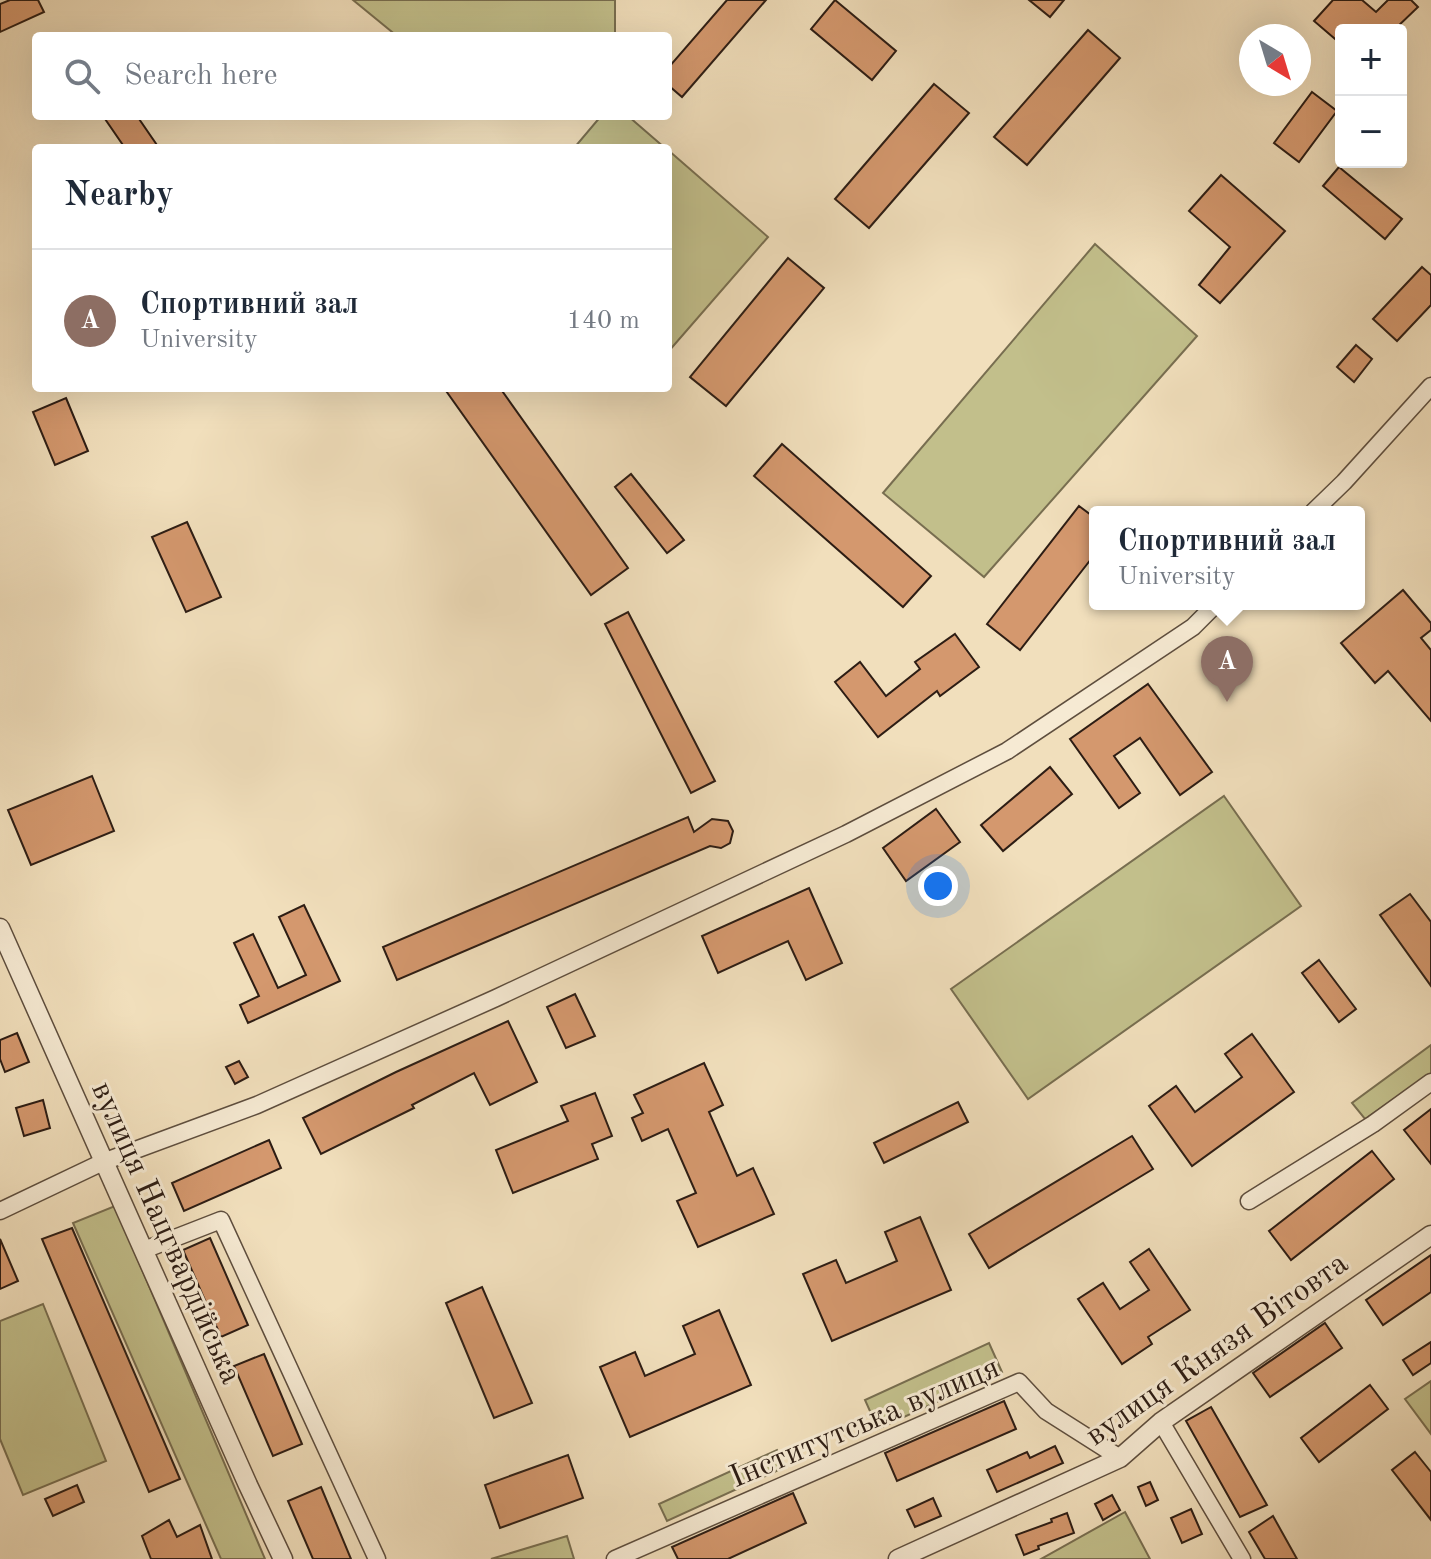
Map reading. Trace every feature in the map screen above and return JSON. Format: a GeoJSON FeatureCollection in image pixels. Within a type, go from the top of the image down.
{"type":"FeatureCollection","features":[{"type":"Feature","properties":{"kind":"street"},"geometry":{"type":"LineString","coordinates":[[1319,506],[1431,386]]}},
{"type":"Feature","properties":{"kind":"street"},"geometry":{"type":"LineString","coordinates":[[0,1211],[103,1162],[271,1099],[496,998],[846,834],[1007,751],[1193,627],[1210,610]]}},
{"type":"Feature","properties":{"kind":"street","name":"вулиця Нацгвардійська"},"geometry":{"type":"LineString","coordinates":[[0,928],[283,1559]]}},
{"type":"Feature","properties":{"kind":"street"},"geometry":{"type":"LineString","coordinates":[[1249,1201],[1373,1124],[1431,1082]]}},
{"type":"Feature","properties":{"kind":"street"},"geometry":{"type":"LineString","coordinates":[[144,1250],[221,1220],[377,1559]]}},
{"type":"Feature","properties":{"kind":"street","name":"вулиця Князя Вітовта"},"geometry":{"type":"LineString","coordinates":[[898,1559],[1120,1458],[1161,1422],[1431,1235]]}},
{"type":"Feature","properties":{"kind":"street","name":"Інститутська вулиця"},"geometry":{"type":"LineString","coordinates":[[615,1559],[1019,1382],[1046,1411],[1120,1458]]}},
{"type":"Feature","properties":{"kind":"street"},"geometry":{"type":"LineString","coordinates":[[1161,1422],[1242,1559]]}},
{"type":"Feature","properties":{"kind":"shaded area"},"geometry":{"type":"Polygon","coordinates":[[[353,0],[615,0],[615,32],[392,32],[353,0]]]}},
{"type":"Feature","properties":{"kind":"shaded area"},"geometry":{"type":"Polygon","coordinates":[[[598,120],[633,120],[660,144],[577,144],[598,120]]]}},
{"type":"Feature","properties":{"kind":"shaded area"},"geometry":{"type":"Polygon","coordinates":[[[672,153],[768,237],[672,347],[672,153]]]}},
{"type":"Feature","properties":{"kind":"shaded area"},"geometry":{"type":"Polygon","coordinates":[[[1095,244],[1197,336],[984,577],[883,493],[1095,244]]]}},
{"type":"Feature","properties":{"kind":"shaded area"},"geometry":{"type":"Polygon","coordinates":[[[1224,796],[1301,906],[1028,1099],[951,989],[1224,796]]]}},
{"type":"Feature","properties":{"kind":"shaded area"},"geometry":{"type":"Polygon","coordinates":[[[1431,1045],[1431,1073],[1365,1119],[1352,1103],[1431,1045]]]}},
{"type":"Feature","properties":{"kind":"shaded area"},"geometry":{"type":"Polygon","coordinates":[[[115,1206],[265,1559],[221,1559],[73,1223],[115,1206]]]}},
{"type":"Feature","properties":{"kind":"shaded area"},"geometry":{"type":"Polygon","coordinates":[[[43,1304],[106,1461],[23,1495],[0,1439],[0,1321],[43,1304]]]}},
{"type":"Feature","properties":{"kind":"shaded area"},"geometry":{"type":"Polygon","coordinates":[[[989,1343],[1002,1372],[878,1429],[865,1400],[989,1343]]]}},
{"type":"Feature","properties":{"kind":"shaded area"},"geometry":{"type":"Polygon","coordinates":[[[1431,1381],[1431,1434],[1405,1399],[1431,1381]]]}},
{"type":"Feature","properties":{"kind":"shaded area"},"geometry":{"type":"Polygon","coordinates":[[[777,1450],[785,1467],[667,1521],[659,1504],[777,1450]]]}},
{"type":"Feature","properties":{"kind":"shaded area"},"geometry":{"type":"Polygon","coordinates":[[[1125,1512],[1150,1559],[1041,1559],[1125,1512]]]}},
{"type":"Feature","properties":{"kind":"shaded area"},"geometry":{"type":"Polygon","coordinates":[[[567,1536],[574,1559],[491,1559],[567,1536]]]}},
{"type":"Feature","properties":{"kind":"building"},"geometry":{"type":"Polygon","coordinates":[[[10,0],[38,0],[44,12],[0,32],[0,4],[10,0]]]}},
{"type":"Feature","properties":{"kind":"building"},"geometry":{"type":"Polygon","coordinates":[[[727,0],[766,0],[682,97],[672,88],[672,63],[727,0]]]}},
{"type":"Feature","properties":{"kind":"building"},"geometry":{"type":"Polygon","coordinates":[[[835,0],[896,51],[872,80],[811,29],[835,0]]]}},
{"type":"Feature","properties":{"kind":"building"},"geometry":{"type":"Polygon","coordinates":[[[1029,0],[1064,0],[1050,17],[1029,0]]]}},
{"type":"Feature","properties":{"kind":"building"},"geometry":{"type":"Polygon","coordinates":[[[1333,0],[1362,0],[1376,12],[1388,0],[1411,0],[1418,7],[1400,24],[1335,24],[1335,39],[1314,21],[1333,0]]]}},
{"type":"Feature","properties":{"kind":"building"},"geometry":{"type":"Polygon","coordinates":[[[1088,30],[1120,58],[1027,165],[994,137],[1088,30]]]}},
{"type":"Feature","properties":{"kind":"building"},"geometry":{"type":"Polygon","coordinates":[[[934,84],[969,113],[869,228],[835,199],[934,84]]]}},
{"type":"Feature","properties":{"kind":"building"},"geometry":{"type":"Polygon","coordinates":[[[1311,93],[1335,109],[1335,114],[1299,162],[1274,143],[1311,93]]]}},
{"type":"Feature","properties":{"kind":"building"},"geometry":{"type":"Polygon","coordinates":[[[106,120],[140,120],[156,144],[122,144],[106,120]]]}},
{"type":"Feature","properties":{"kind":"building"},"geometry":{"type":"Polygon","coordinates":[[[1340,168],[1402,219],[1385,239],[1323,186],[1340,168]]]}},
{"type":"Feature","properties":{"kind":"building"},"geometry":{"type":"Polygon","coordinates":[[[1221,175],[1285,231],[1220,303],[1199,285],[1230,247],[1189,211],[1221,175]]]}},
{"type":"Feature","properties":{"kind":"building"},"geometry":{"type":"Polygon","coordinates":[[[788,258],[824,288],[726,406],[690,377],[788,258]]]}},
{"type":"Feature","properties":{"kind":"building"},"geometry":{"type":"Polygon","coordinates":[[[1422,267],[1431,275],[1431,305],[1397,341],[1373,319],[1422,267]]]}},
{"type":"Feature","properties":{"kind":"building"},"geometry":{"type":"Polygon","coordinates":[[[1356,345],[1372,359],[1354,382],[1337,367],[1356,345]]]}},
{"type":"Feature","properties":{"kind":"building"},"geometry":{"type":"Polygon","coordinates":[[[447,392],[503,392],[628,568],[591,595],[447,392]]]}},
{"type":"Feature","properties":{"kind":"building"},"geometry":{"type":"Polygon","coordinates":[[[66,398],[88,451],[55,465],[33,412],[66,398]]]}},
{"type":"Feature","properties":{"kind":"building"},"geometry":{"type":"Polygon","coordinates":[[[782,444],[931,576],[903,607],[754,476],[782,444]]]}},
{"type":"Feature","properties":{"kind":"building"},"geometry":{"type":"Polygon","coordinates":[[[631,474],[684,540],[667,553],[615,487],[631,474]]]}},
{"type":"Feature","properties":{"kind":"building"},"geometry":{"type":"Polygon","coordinates":[[[1079,506],[1089,514],[1089,562],[1020,650],[987,624],[1079,506]]]}},
{"type":"Feature","properties":{"kind":"building"},"geometry":{"type":"Polygon","coordinates":[[[187,522],[221,597],[186,612],[152,537],[187,522]]]}},
{"type":"Feature","properties":{"kind":"building"},"geometry":{"type":"Polygon","coordinates":[[[1403,590],[1431,623],[1431,630],[1421,638],[1431,650],[1431,721],[1388,671],[1375,683],[1341,643],[1403,590]]]}},
{"type":"Feature","properties":{"kind":"building"},"geometry":{"type":"Polygon","coordinates":[[[628,612],[715,781],[691,793],[605,624],[628,612]]]}},
{"type":"Feature","properties":{"kind":"building"},"geometry":{"type":"Polygon","coordinates":[[[955,634],[979,667],[940,696],[937,691],[878,737],[835,682],[860,662],[886,696],[920,669],[915,662],[955,634]]]}},
{"type":"Feature","properties":{"kind":"building"},"geometry":{"type":"Polygon","coordinates":[[[1148,684],[1212,772],[1180,795],[1140,738],[1114,756],[1140,793],[1119,808],[1070,739],[1148,684]]]}},
{"type":"Feature","properties":{"kind":"building"},"geometry":{"type":"Polygon","coordinates":[[[1050,767],[1072,794],[1003,851],[981,825],[1050,767]]]}},
{"type":"Feature","properties":{"kind":"building"},"geometry":{"type":"Polygon","coordinates":[[[92,776],[114,831],[31,865],[8,810],[92,776]]]}},
{"type":"Feature","properties":{"kind":"building"},"geometry":{"type":"Polygon","coordinates":[[[936,809],[960,842],[906,881],[883,848],[936,809]]]}},
{"type":"Feature","properties":{"kind":"building"},"geometry":{"type":"Polygon","coordinates":[[[688,817],[694,832],[712,819],[728,821],[733,831],[730,843],[721,848],[710,846],[397,980],[383,947],[688,817]]]}},
{"type":"Feature","properties":{"kind":"building"},"geometry":{"type":"Polygon","coordinates":[[[809,888],[842,963],[806,980],[788,941],[718,973],[702,936],[809,888]]]}},
{"type":"Feature","properties":{"kind":"building"},"geometry":{"type":"Polygon","coordinates":[[[1410,894],[1431,922],[1431,986],[1380,915],[1410,894]]]}},
{"type":"Feature","properties":{"kind":"building"},"geometry":{"type":"Polygon","coordinates":[[[304,905],[340,981],[248,1023],[240,1005],[259,996],[234,943],[253,934],[278,988],[306,975],[279,917],[304,905]]]}},
{"type":"Feature","properties":{"kind":"building"},"geometry":{"type":"Polygon","coordinates":[[[1319,960],[1356,1009],[1339,1022],[1302,973],[1319,960]]]}},
{"type":"Feature","properties":{"kind":"building"},"geometry":{"type":"Polygon","coordinates":[[[575,994],[595,1036],[566,1048],[547,1007],[575,994]]]}},
{"type":"Feature","properties":{"kind":"building"},"geometry":{"type":"Polygon","coordinates":[[[508,1021],[537,1082],[490,1105],[474,1073],[412,1105],[414,1108],[321,1154],[303,1118],[508,1021]]]}},
{"type":"Feature","properties":{"kind":"building"},"geometry":{"type":"Polygon","coordinates":[[[17,1033],[29,1062],[5,1072],[0,1059],[0,1040],[17,1033]]]}},
{"type":"Feature","properties":{"kind":"building"},"geometry":{"type":"Polygon","coordinates":[[[1252,1034],[1294,1092],[1192,1166],[1149,1106],[1176,1086],[1195,1112],[1242,1077],[1225,1054],[1252,1034]]]}},
{"type":"Feature","properties":{"kind":"building"},"geometry":{"type":"Polygon","coordinates":[[[239,1061],[248,1077],[235,1084],[226,1067],[239,1061]]]}},
{"type":"Feature","properties":{"kind":"building"},"geometry":{"type":"Polygon","coordinates":[[[704,1063],[723,1105],[709,1112],[737,1176],[753,1168],[774,1214],[698,1247],[677,1201],[696,1193],[668,1129],[642,1141],[632,1118],[643,1113],[634,1095],[704,1063]]]}},
{"type":"Feature","properties":{"kind":"building"},"geometry":{"type":"Polygon","coordinates":[[[595,1093],[612,1136],[592,1144],[598,1159],[513,1193],[496,1150],[568,1121],[561,1106],[595,1093]]]}},
{"type":"Feature","properties":{"kind":"building"},"geometry":{"type":"Polygon","coordinates":[[[43,1100],[50,1128],[24,1136],[16,1108],[43,1100]]]}},
{"type":"Feature","properties":{"kind":"building"},"geometry":{"type":"Polygon","coordinates":[[[958,1102],[968,1122],[884,1163],[874,1143],[958,1102]]]}},
{"type":"Feature","properties":{"kind":"building"},"geometry":{"type":"Polygon","coordinates":[[[1431,1109],[1431,1164],[1404,1130],[1431,1109]]]}},
{"type":"Feature","properties":{"kind":"building"},"geometry":{"type":"Polygon","coordinates":[[[1132,1136],[1153,1169],[989,1268],[969,1234],[1132,1136]]]}},
{"type":"Feature","properties":{"kind":"building"},"geometry":{"type":"Polygon","coordinates":[[[269,1140],[281,1168],[184,1211],[172,1183],[269,1140]]]}},
{"type":"Feature","properties":{"kind":"building"},"geometry":{"type":"Polygon","coordinates":[[[1372,1151],[1394,1179],[1291,1260],[1269,1231],[1372,1151]]]}},
{"type":"Feature","properties":{"kind":"building"},"geometry":{"type":"Polygon","coordinates":[[[920,1217],[951,1290],[832,1341],[803,1274],[836,1260],[846,1283],[897,1261],[885,1232],[920,1217]]]}},
{"type":"Feature","properties":{"kind":"building"},"geometry":{"type":"Polygon","coordinates":[[[72,1228],[180,1479],[149,1492],[42,1239],[72,1228]]]}},
{"type":"Feature","properties":{"kind":"building"},"geometry":{"type":"Polygon","coordinates":[[[210,1238],[248,1325],[221,1337],[183,1250],[210,1238]]]}},
{"type":"Feature","properties":{"kind":"building"},"geometry":{"type":"Polygon","coordinates":[[[0,1239],[18,1281],[0,1289],[0,1239]]]}},
{"type":"Feature","properties":{"kind":"building"},"geometry":{"type":"Polygon","coordinates":[[[1149,1249],[1190,1310],[1148,1337],[1152,1344],[1122,1364],[1078,1299],[1103,1283],[1120,1309],[1149,1290],[1130,1262],[1149,1249]]]}},
{"type":"Feature","properties":{"kind":"building"},"geometry":{"type":"Polygon","coordinates":[[[1431,1255],[1431,1292],[1383,1325],[1366,1300],[1431,1255]]]}},
{"type":"Feature","properties":{"kind":"building"},"geometry":{"type":"Polygon","coordinates":[[[482,1287],[532,1403],[494,1418],[446,1303],[482,1287]]]}},
{"type":"Feature","properties":{"kind":"building"},"geometry":{"type":"Polygon","coordinates":[[[719,1310],[751,1385],[630,1437],[600,1367],[635,1352],[645,1376],[695,1354],[683,1326],[719,1310]]]}},
{"type":"Feature","properties":{"kind":"building"},"geometry":{"type":"Polygon","coordinates":[[[1325,1323],[1342,1348],[1270,1397],[1253,1373],[1325,1323]]]}},
{"type":"Feature","properties":{"kind":"building"},"geometry":{"type":"Polygon","coordinates":[[[1431,1342],[1431,1363],[1413,1375],[1403,1360],[1431,1342]]]}},
{"type":"Feature","properties":{"kind":"building"},"geometry":{"type":"Polygon","coordinates":[[[264,1354],[302,1444],[273,1456],[234,1366],[264,1354]]]}},
{"type":"Feature","properties":{"kind":"building"},"geometry":{"type":"Polygon","coordinates":[[[1370,1385],[1388,1409],[1319,1462],[1301,1438],[1370,1385]]]}},
{"type":"Feature","properties":{"kind":"building"},"geometry":{"type":"Polygon","coordinates":[[[1004,1401],[1016,1429],[897,1481],[885,1453],[1004,1401]]]}},
{"type":"Feature","properties":{"kind":"building"},"geometry":{"type":"Polygon","coordinates":[[[1211,1407],[1267,1505],[1240,1517],[1186,1421],[1211,1407]]]}},
{"type":"Feature","properties":{"kind":"building"},"geometry":{"type":"Polygon","coordinates":[[[1055,1446],[1063,1463],[997,1492],[987,1470],[1027,1452],[1030,1458],[1055,1446]]]}},
{"type":"Feature","properties":{"kind":"building"},"geometry":{"type":"Polygon","coordinates":[[[1415,1452],[1431,1472],[1431,1520],[1392,1470],[1415,1452]]]}},
{"type":"Feature","properties":{"kind":"building"},"geometry":{"type":"Polygon","coordinates":[[[568,1455],[583,1498],[500,1528],[485,1485],[568,1455]]]}},
{"type":"Feature","properties":{"kind":"building"},"geometry":{"type":"Polygon","coordinates":[[[1150,1482],[1158,1500],[1146,1506],[1138,1487],[1150,1482]]]}},
{"type":"Feature","properties":{"kind":"building"},"geometry":{"type":"Polygon","coordinates":[[[77,1485],[84,1502],[53,1516],[45,1499],[77,1485]]]}},
{"type":"Feature","properties":{"kind":"building"},"geometry":{"type":"Polygon","coordinates":[[[321,1487],[351,1559],[313,1559],[288,1501],[321,1487]]]}},
{"type":"Feature","properties":{"kind":"building"},"geometry":{"type":"Polygon","coordinates":[[[793,1493],[806,1523],[728,1559],[678,1559],[672,1547],[793,1493]]]}},
{"type":"Feature","properties":{"kind":"building"},"geometry":{"type":"Polygon","coordinates":[[[1112,1495],[1120,1510],[1103,1520],[1095,1504],[1112,1495]]]}},
{"type":"Feature","properties":{"kind":"building"},"geometry":{"type":"Polygon","coordinates":[[[933,1498],[941,1516],[915,1527],[907,1510],[933,1498]]]}},
{"type":"Feature","properties":{"kind":"building"},"geometry":{"type":"Polygon","coordinates":[[[1191,1509],[1202,1534],[1182,1543],[1171,1518],[1191,1509]]]}},
{"type":"Feature","properties":{"kind":"building"},"geometry":{"type":"Polygon","coordinates":[[[1067,1513],[1074,1533],[1038,1546],[1039,1549],[1024,1555],[1016,1535],[1067,1513]]]}},
{"type":"Feature","properties":{"kind":"building"},"geometry":{"type":"Polygon","coordinates":[[[1273,1516],[1297,1559],[1265,1559],[1249,1532],[1273,1516]]]}},
{"type":"Feature","properties":{"kind":"building"},"geometry":{"type":"Polygon","coordinates":[[[169,1520],[177,1537],[200,1525],[212,1559],[151,1559],[142,1536],[169,1520]]]}},
{"type":"Feature","properties":{"kind":"place","name":"Спортивний зал"},"geometry":{"type":"Point","coordinates":[1227,702]}}]}
